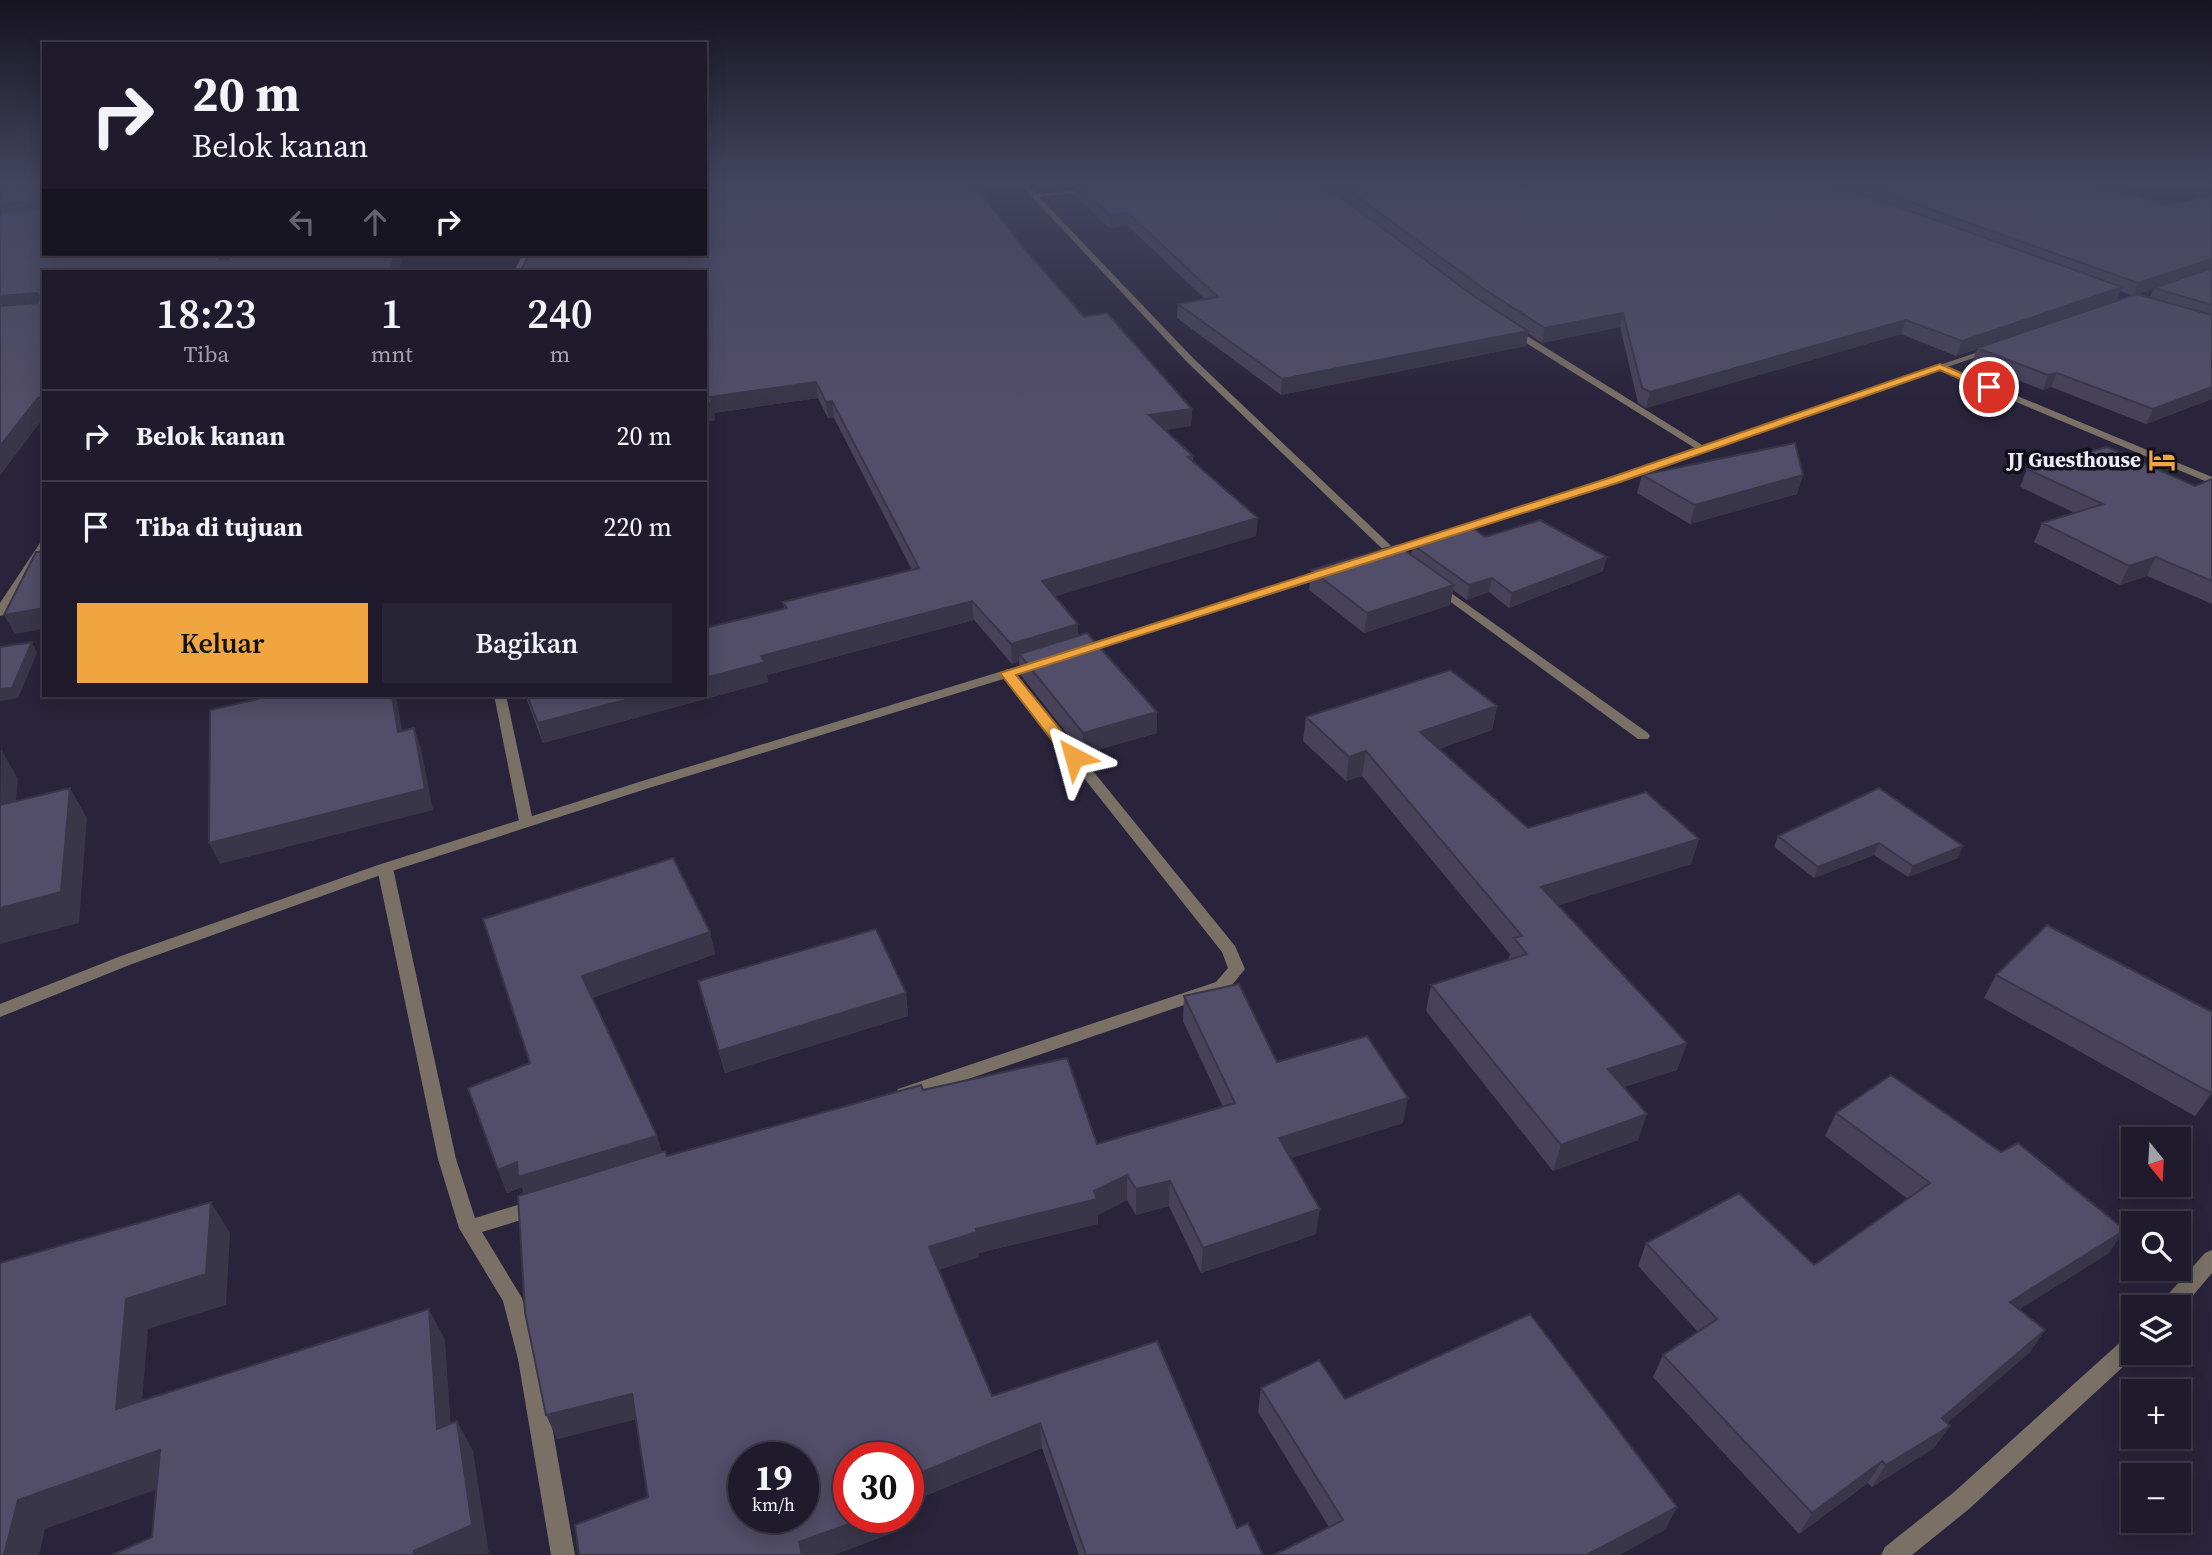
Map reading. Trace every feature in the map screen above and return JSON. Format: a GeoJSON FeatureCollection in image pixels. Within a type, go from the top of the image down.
{"type":"FeatureCollection","features":[{"type":"Feature","properties":{"kind":"street"},"geometry":{"type":"LineString","coordinates":[[1090,256],[1191,361],[1390,553],[1643,736]]}},
{"type":"Feature","properties":{"kind":"street"},"geometry":{"type":"LineString","coordinates":[[1499,322],[1702,448]]}},
{"type":"Feature","properties":{"kind":"street"},"geometry":{"type":"LineString","coordinates":[[1377,558],[2006,345]]}},
{"type":"Feature","properties":{"kind":"street"},"geometry":{"type":"LineString","coordinates":[[1940,367],[2212,481]]}},
{"type":"Feature","properties":{"kind":"street"},"geometry":{"type":"LineString","coordinates":[[0,612],[42,548]]}},
{"type":"Feature","properties":{"kind":"street"},"geometry":{"type":"LineString","coordinates":[[1073,653],[1338,570]]}},
{"type":"Feature","properties":{"kind":"street"},"geometry":{"type":"LineString","coordinates":[[0,1011],[175,940],[385,868],[526,821],[1047,661]]}},
{"type":"Feature","properties":{"kind":"street"},"geometry":{"type":"LineString","coordinates":[[892,1098],[1222,986],[1237,969],[1229,950],[1007,673]]}},
{"type":"Feature","properties":{"kind":"street"},"geometry":{"type":"LineString","coordinates":[[500,697],[526,821]]}},
{"type":"Feature","properties":{"kind":"street"},"geometry":{"type":"LineString","coordinates":[[385,868],[447,1159],[469,1228],[512,1298],[529,1359],[563,1555]]}},
{"type":"Feature","properties":{"kind":"street"},"geometry":{"type":"LineString","coordinates":[[469,1228],[556,1202]]}},
{"type":"Feature","properties":{"kind":"street"},"geometry":{"type":"LineString","coordinates":[[2180,1295],[2212,1259]]}},
{"type":"Feature","properties":{"kind":"street"},"geometry":{"type":"LineString","coordinates":[[1893,1555],[1961,1501],[2121,1356]]}},
{"type":"Feature","properties":{"kind":"building"},"geometry":{"type":"Polygon","coordinates":[[[0,256],[220,256],[219,259],[229,259],[231,256],[394,256],[390,270],[42,270],[42,397],[38,398],[0,446],[0,306],[37,303],[40,296],[37,293],[0,296],[0,256]]]}},
{"type":"Feature","properties":{"kind":"building"},"geometry":{"type":"Polygon","coordinates":[[[528,256],[1030,256],[1084,317],[1107,313],[1192,409],[1149,415],[1193,456],[1188,457],[1258,518],[1042,581],[1078,624],[1011,644],[972,601],[761,656],[765,662],[707,677],[707,628],[787,608],[783,602],[919,568],[832,401],[826,402],[816,382],[710,397],[712,403],[707,404],[707,270],[521,270],[528,256]]]}},
{"type":"Feature","properties":{"kind":"building"},"geometry":{"type":"Polygon","coordinates":[[[1174,256],[1419,256],[1475,297],[1528,331],[1282,379],[1178,304],[1218,297],[1174,256]]]}},
{"type":"Feature","properties":{"kind":"building"},"geometry":{"type":"Polygon","coordinates":[[[1438,256],[2034,256],[2122,287],[1962,341],[1906,320],[1650,392],[1642,388],[1623,313],[1545,328],[1438,256]]]}},
{"type":"Feature","properties":{"kind":"building"},"geometry":{"type":"Polygon","coordinates":[[[2061,256],[2212,256],[2212,259],[2138,283],[2061,256]]]}},
{"type":"Feature","properties":{"kind":"building"},"geometry":{"type":"Polygon","coordinates":[[[2212,268],[2212,305],[2154,288],[2212,268]]]}},
{"type":"Feature","properties":{"kind":"building"},"geometry":{"type":"Polygon","coordinates":[[[2137,294],[2212,315],[2212,387],[2153,409],[2057,373],[2048,375],[1977,348],[2137,294]]]}},
{"type":"Feature","properties":{"kind":"building"},"geometry":{"type":"Polygon","coordinates":[[[1795,443],[1803,475],[1695,505],[1642,475],[1795,443]]]}},
{"type":"Feature","properties":{"kind":"building"},"geometry":{"type":"Polygon","coordinates":[[[2107,447],[2195,486],[2212,479],[2212,581],[2156,557],[2129,566],[2042,523],[2103,504],[2027,469],[2107,447]]]}},
{"type":"Feature","properties":{"kind":"building"},"geometry":{"type":"Polygon","coordinates":[[[1540,520],[1607,557],[1512,593],[1492,578],[1469,585],[1413,545],[1474,529],[1485,537],[1540,520]]]}},
{"type":"Feature","properties":{"kind":"building"},"geometry":{"type":"Polygon","coordinates":[[[1397,545],[1454,585],[1367,613],[1311,570],[1397,545]]]}},
{"type":"Feature","properties":{"kind":"building"},"geometry":{"type":"Polygon","coordinates":[[[42,548],[42,608],[4,615],[36,552],[40,552],[42,548]]]}},
{"type":"Feature","properties":{"kind":"building"},"geometry":{"type":"Polygon","coordinates":[[[1087,633],[1157,712],[1083,733],[1019,654],[1087,633]]]}},
{"type":"Feature","properties":{"kind":"building"},"geometry":{"type":"Polygon","coordinates":[[[32,642],[12,688],[0,689],[0,647],[32,642]]]}},
{"type":"Feature","properties":{"kind":"building"},"geometry":{"type":"Polygon","coordinates":[[[1450,670],[1497,706],[1420,732],[1528,828],[1646,792],[1699,839],[1541,887],[1687,1043],[1608,1069],[1647,1114],[1561,1145],[1431,985],[1527,954],[1514,938],[1522,936],[1366,751],[1349,757],[1306,717],[1450,670]]]}},
{"type":"Feature","properties":{"kind":"building"},"geometry":{"type":"Polygon","coordinates":[[[266,697],[392,697],[398,732],[414,728],[425,789],[209,843],[210,710],[266,697]]]}},
{"type":"Feature","properties":{"kind":"building"},"geometry":{"type":"Polygon","coordinates":[[[528,697],[636,697],[538,723],[528,697]]]}},
{"type":"Feature","properties":{"kind":"building"},"geometry":{"type":"Polygon","coordinates":[[[70,788],[61,892],[0,908],[0,805],[70,788]]]}},
{"type":"Feature","properties":{"kind":"building"},"geometry":{"type":"Polygon","coordinates":[[[1879,788],[1963,846],[1913,866],[1879,843],[1818,867],[1778,836],[1879,788]]]}},
{"type":"Feature","properties":{"kind":"building"},"geometry":{"type":"Polygon","coordinates":[[[673,858],[710,932],[582,976],[657,1136],[518,1177],[517,1162],[498,1170],[468,1088],[530,1063],[483,919],[673,858]]]}},
{"type":"Feature","properties":{"kind":"building"},"geometry":{"type":"Polygon","coordinates":[[[2047,925],[2212,1012],[2211,1093],[1996,975],[2047,925]]]}},
{"type":"Feature","properties":{"kind":"building"},"geometry":{"type":"Polygon","coordinates":[[[876,929],[906,993],[719,1051],[698,981],[876,929]]]}},
{"type":"Feature","properties":{"kind":"building"},"geometry":{"type":"Polygon","coordinates":[[[1239,984],[1277,1062],[1367,1036],[1408,1098],[1279,1138],[1320,1209],[1203,1248],[1170,1181],[1136,1189],[1127,1175],[1094,1191],[1097,1199],[976,1229],[977,1232],[929,1247],[992,1396],[1157,1341],[1237,1528],[1248,1523],[1263,1555],[1086,1555],[1040,1423],[924,1471],[924,1442],[833,1442],[833,1530],[799,1542],[802,1555],[579,1555],[575,1525],[648,1497],[632,1394],[546,1415],[525,1312],[518,1196],[665,1151],[667,1156],[921,1085],[923,1090],[1067,1058],[1097,1144],[1235,1103],[1184,996],[1239,984]]]}},
{"type":"Feature","properties":{"kind":"building"},"geometry":{"type":"Polygon","coordinates":[[[1891,1075],[2001,1152],[2018,1143],[2121,1227],[2121,1233],[2010,1302],[2045,1330],[1942,1418],[1950,1426],[1886,1465],[1882,1461],[1812,1513],[1663,1355],[1717,1319],[1646,1243],[1739,1193],[1814,1265],[1930,1183],[1836,1113],[1891,1075]]]}},
{"type":"Feature","properties":{"kind":"building"},"geometry":{"type":"Polygon","coordinates":[[[211,1202],[206,1274],[126,1299],[116,1409],[429,1309],[437,1429],[457,1421],[472,1525],[414,1551],[414,1555],[112,1555],[152,1537],[160,1450],[18,1500],[4,1555],[0,1555],[0,1263],[211,1202]]]}},
{"type":"Feature","properties":{"kind":"building"},"geometry":{"type":"Polygon","coordinates":[[[1530,1314],[1677,1507],[1587,1555],[1274,1555],[1343,1520],[1261,1388],[1319,1360],[1345,1399],[1530,1314]]]}},
{"type":"Feature","properties":{"kind":"place","name":"JJ Guesthouse"},"geometry":{"type":"Point","coordinates":[2162,460]}},
{"type":"Feature","properties":{"kind":"route"},"geometry":{"type":"LineString","coordinates":[[1074,757],[1007,673],[1613,480],[1940,367],[1989,387]]}}]}
